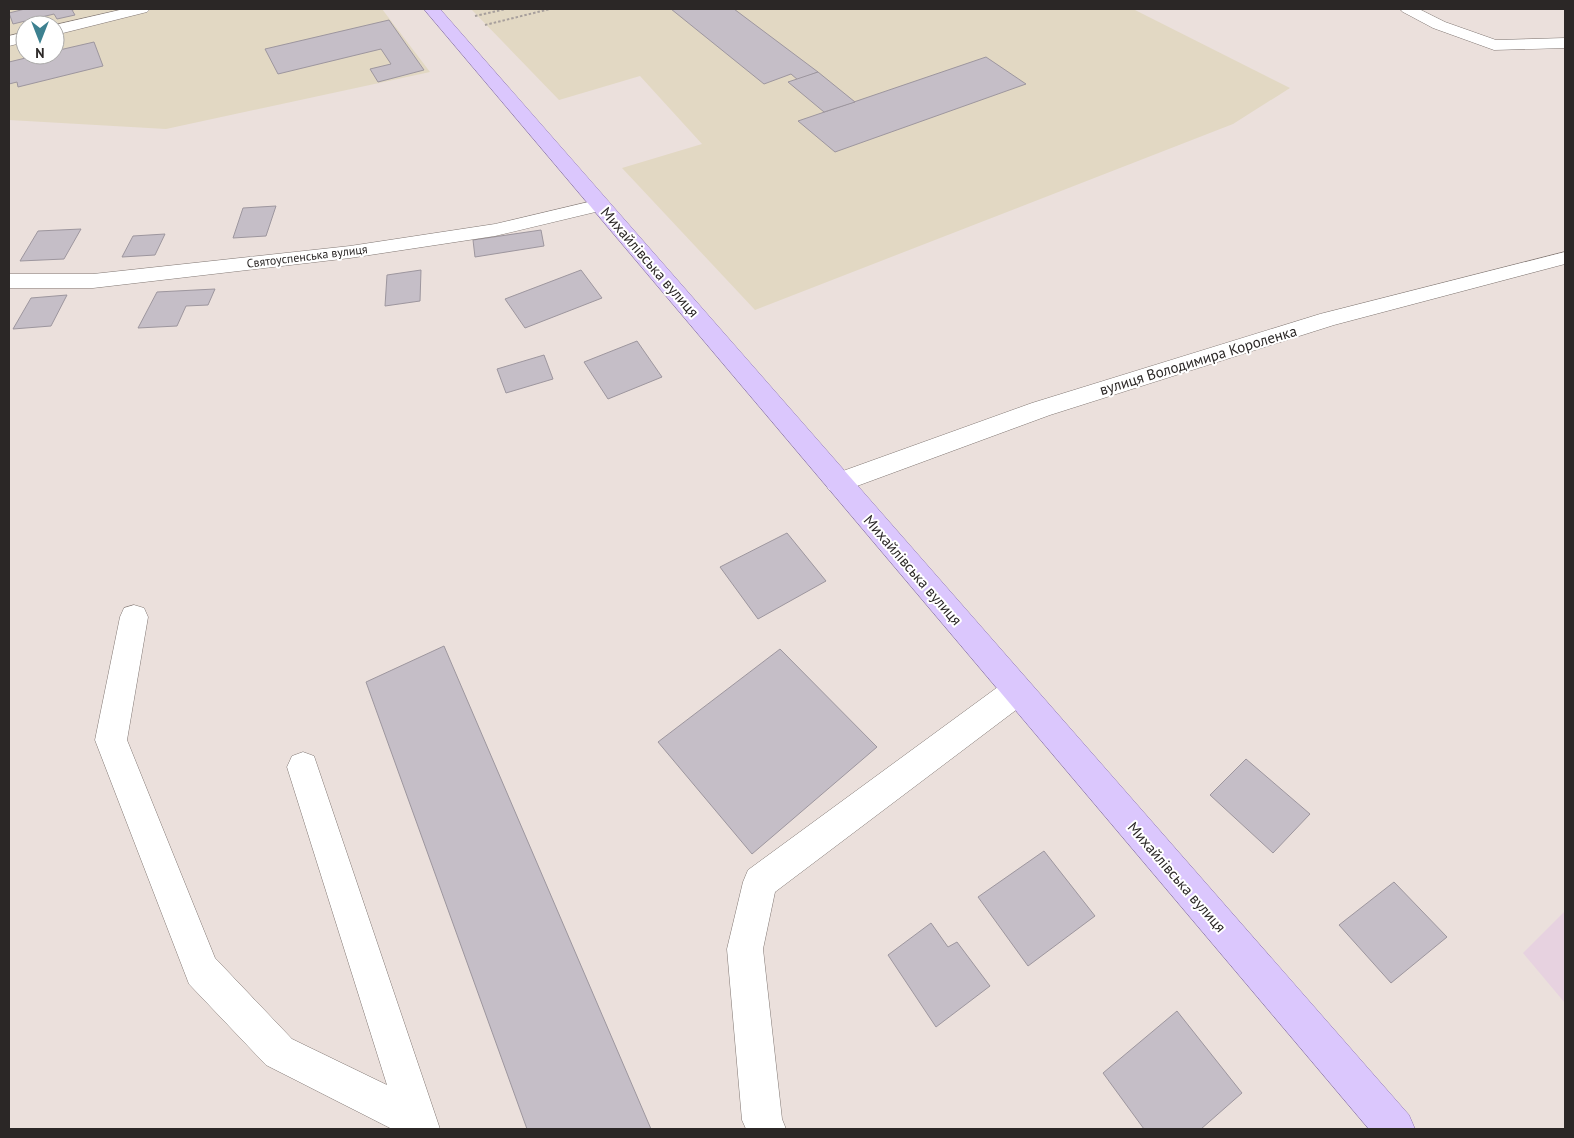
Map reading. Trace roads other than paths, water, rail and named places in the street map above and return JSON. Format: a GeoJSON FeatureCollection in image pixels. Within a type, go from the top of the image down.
{"type":"FeatureCollection","features":[{"type":"Feature","properties":{"kind":"main road","name":"Михайлівська вулиця"},"geometry":{"type":"LineString","coordinates":[[432,9],[1017,692],[1395,1129]]}},
{"type":"Feature","properties":{"kind":"street"},"geometry":{"type":"LineString","coordinates":[[65,28],[142,9]]}},
{"type":"Feature","properties":{"kind":"street"},"geometry":{"type":"LineString","coordinates":[[1408,9],[1439,24],[1494,45],[1565,43]]}},
{"type":"Feature","properties":{"kind":"street","name":"Святоуспенська вулиця"},"geometry":{"type":"LineString","coordinates":[[9,281],[92,280],[350,252],[495,230],[601,205]]}},
{"type":"Feature","properties":{"kind":"street","name":"вулиця Володимира Короленка"},"geometry":{"type":"LineString","coordinates":[[838,483],[1041,409],[1328,319],[1565,258]]}},
{"type":"Feature","properties":{"kind":"street"},"geometry":{"type":"LineString","coordinates":[[134,617],[111,740],[202,971],[279,1052],[418,1125]]}},
{"type":"Feature","properties":{"kind":"street"},"geometry":{"type":"LineString","coordinates":[[766,1129],[762,1120],[745,949],[760,882],[1017,692]]}},
{"type":"Feature","properties":{"kind":"street"},"geometry":{"type":"LineString","coordinates":[[303,767],[418,1125]]}}]}
